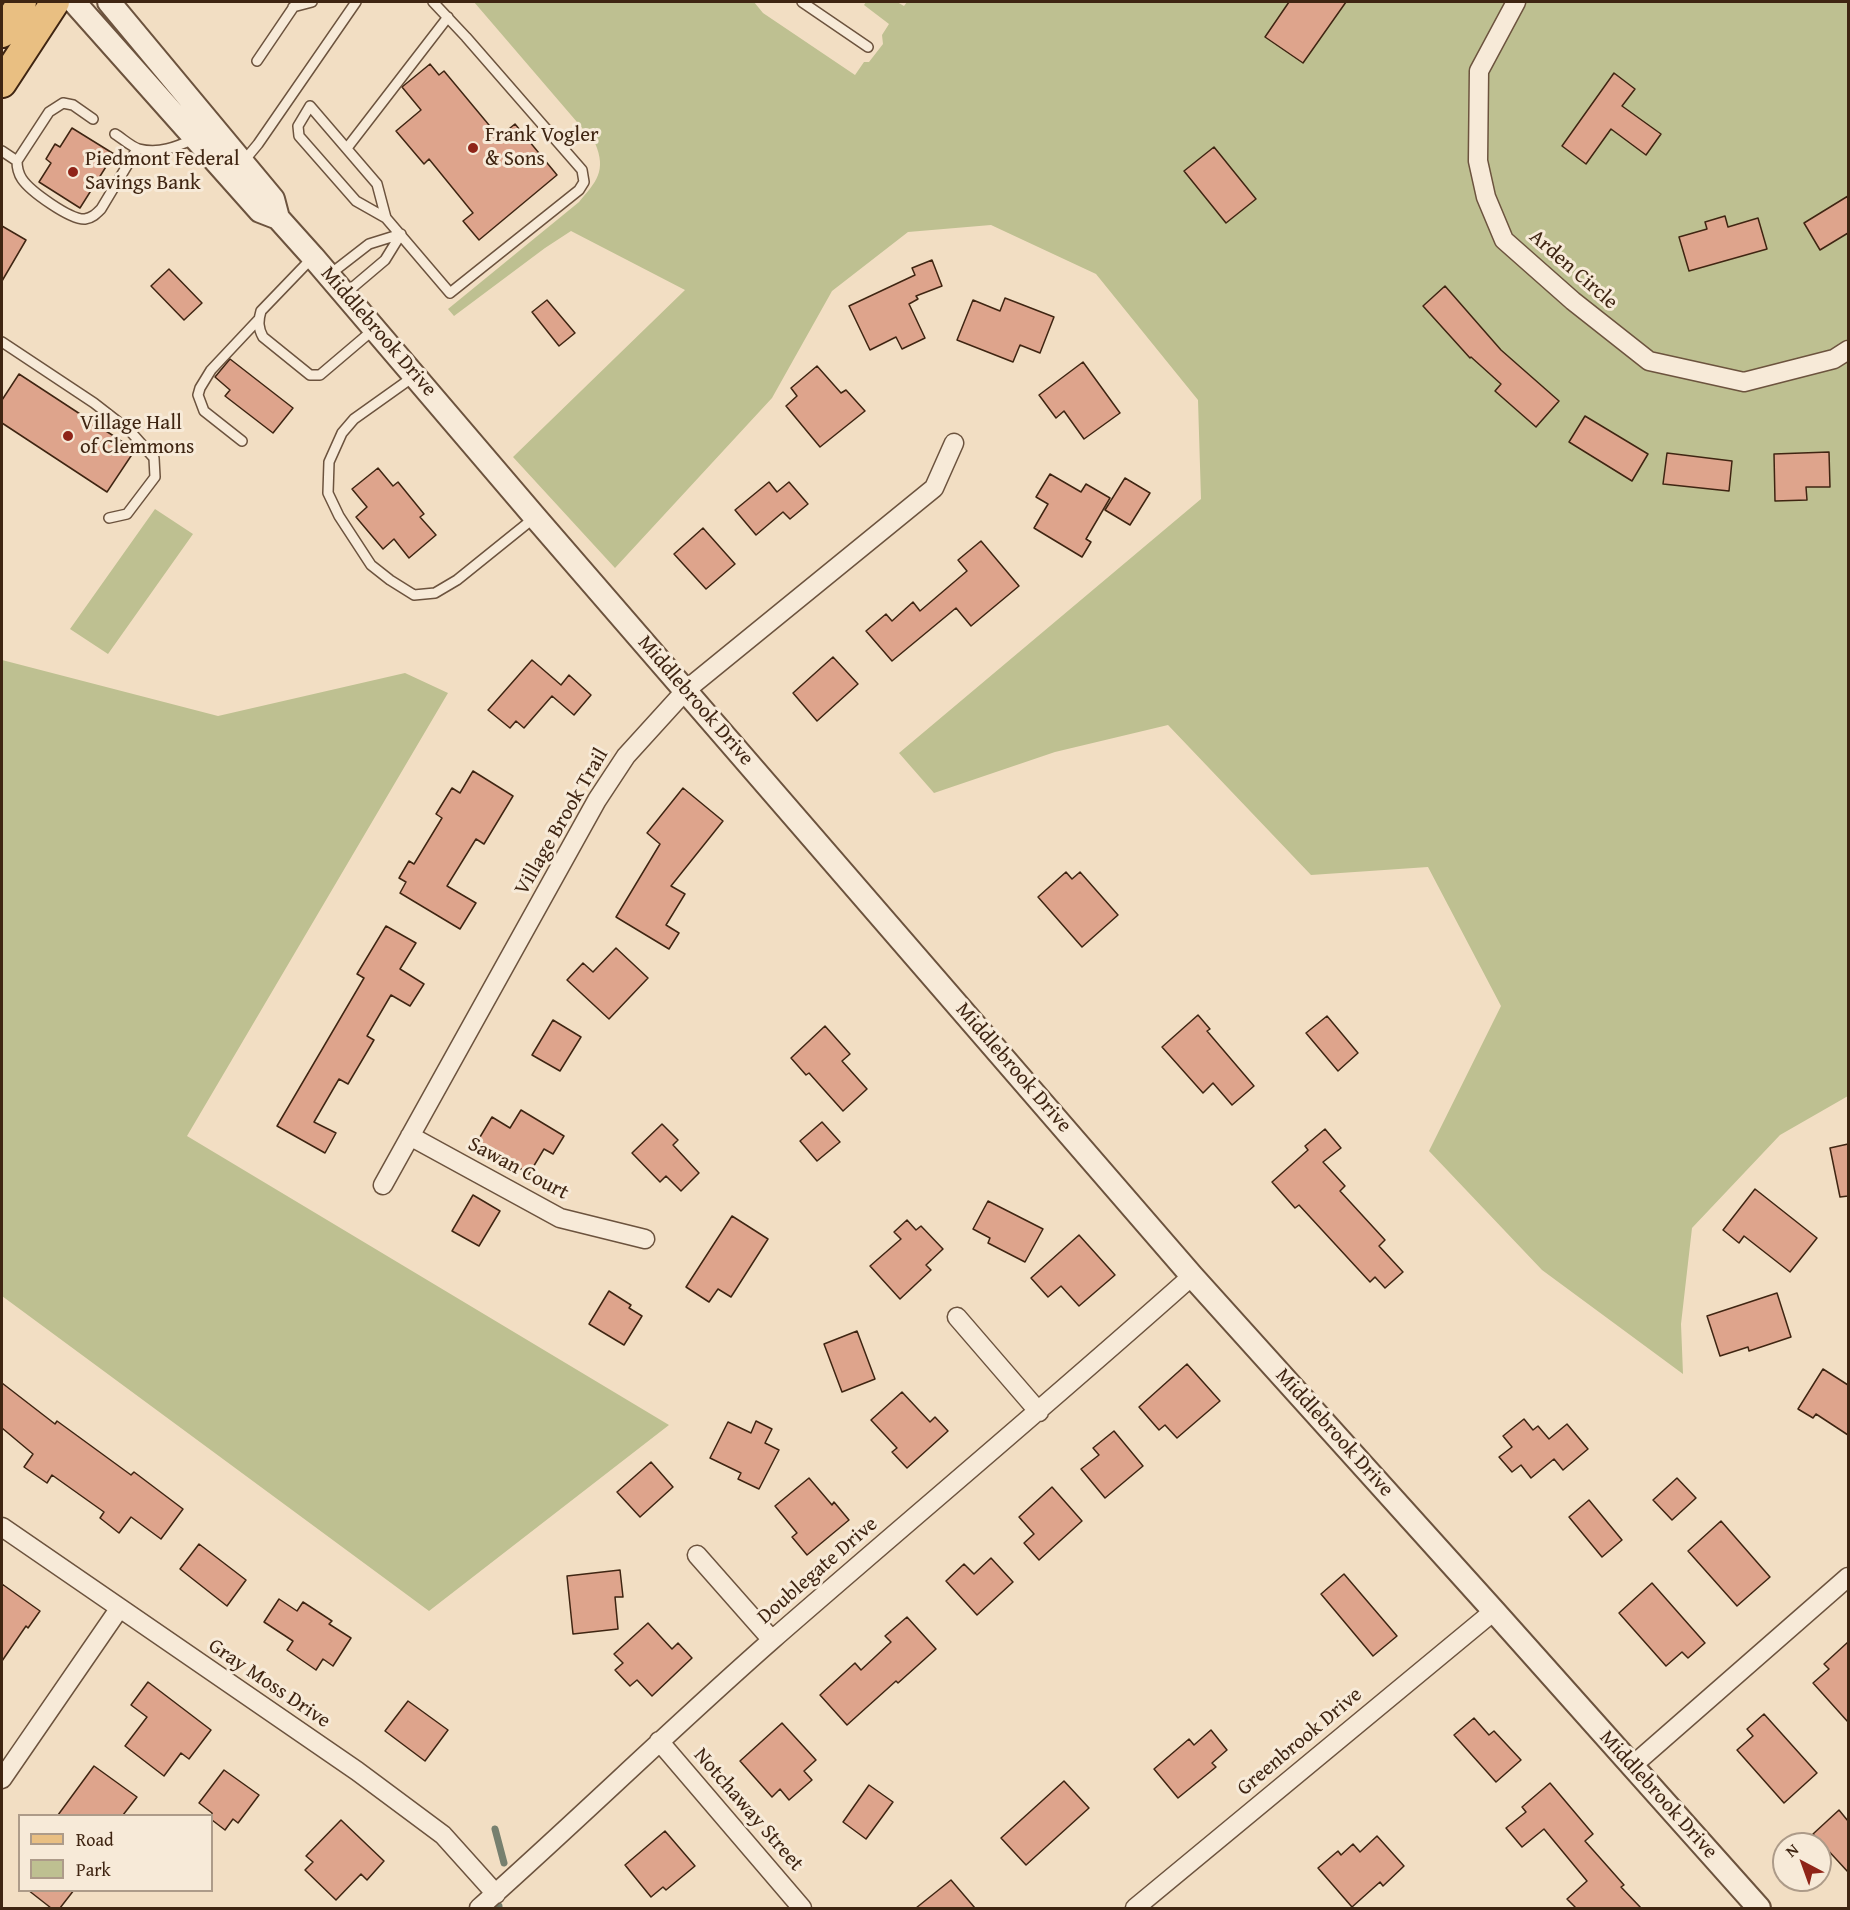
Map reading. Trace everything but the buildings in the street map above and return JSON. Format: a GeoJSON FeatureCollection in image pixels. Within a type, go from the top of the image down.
{"type":"FeatureCollection","features":[{"type":"Feature","properties":{"kind":"main road"},"geometry":{"type":"LineString","coordinates":[[3,28],[22,2]]}},
{"type":"Feature","properties":{"kind":"main road"},"geometry":{"type":"LineString","coordinates":[[2,83],[55,2]]}},
{"type":"Feature","properties":{"kind":"street","name":"Middlebrook Drive"},"geometry":{"type":"LineString","coordinates":[[74,2],[260,211],[278,218],[329,275],[535,517],[1192,1276],[1759,1908]]}},
{"type":"Feature","properties":{"kind":"street","name":"Middlebrook Drive"},"geometry":{"type":"LineString","coordinates":[[109,2],[273,199],[278,218]]}},
{"type":"Feature","properties":{"kind":"street","name":"Arden Circle"},"geometry":{"type":"LineString","coordinates":[[1516,2],[1479,71],[1478,161],[1486,197],[1504,240],[1573,301],[1649,360],[1744,382],[1834,359],[1848,350]]}},
{"type":"Feature","properties":{"kind":"street","name":"Village Brook Trail"},"geometry":{"type":"LineString","coordinates":[[383,1185],[597,800],[626,756],[686,690],[934,488],[954,443]]}},
{"type":"Feature","properties":{"kind":"street","name":"Sawan Court"},"geometry":{"type":"LineString","coordinates":[[410,1136],[560,1218],[645,1239]]}},
{"type":"Feature","properties":{"kind":"street","name":"Doublegate Drive"},"geometry":{"type":"LineString","coordinates":[[479,1908],[772,1640],[1039,1412],[1192,1276]]}},
{"type":"Feature","properties":{"kind":"street"},"geometry":{"type":"LineString","coordinates":[[957,1317],[1039,1412]]}},
{"type":"Feature","properties":{"kind":"street","name":"Gray Moss Drive"},"geometry":{"type":"LineString","coordinates":[[2,1527],[357,1771],[443,1835],[496,1894]]}},
{"type":"Feature","properties":{"kind":"street"},"geometry":{"type":"LineString","coordinates":[[698,1555],[772,1640]]}},
{"type":"Feature","properties":{"kind":"street"},"geometry":{"type":"LineString","coordinates":[[1632,1766],[1848,1577]]}},
{"type":"Feature","properties":{"kind":"street"},"geometry":{"type":"LineString","coordinates":[[2,1779],[119,1609]]}},
{"type":"Feature","properties":{"kind":"street","name":"Greenbrook Drive"},"geometry":{"type":"LineString","coordinates":[[1135,1908],[1494,1611]]}},
{"type":"Feature","properties":{"kind":"street","name":"Notchaway Street"},"geometry":{"type":"LineString","coordinates":[[659,1741],[802,1908]]}},
{"type":"Feature","properties":{"kind":"lane"},"geometry":{"type":"LineString","coordinates":[[257,61],[295,4],[312,2]]}},
{"type":"Feature","properties":{"kind":"lane"},"geometry":{"type":"LineString","coordinates":[[243,162],[258,144],[356,2]]}},
{"type":"Feature","properties":{"kind":"lane"},"geometry":{"type":"LineString","coordinates":[[386,218],[377,184],[310,106],[298,126],[299,136],[356,201],[386,218],[450,292],[579,190],[584,182],[582,170],[433,2]]}},
{"type":"Feature","properties":{"kind":"lane"},"geometry":{"type":"LineString","coordinates":[[802,2],[868,47]]}},
{"type":"Feature","properties":{"kind":"lane"},"geometry":{"type":"LineString","coordinates":[[346,148],[448,17]]}},
{"type":"Feature","properties":{"kind":"lane"},"geometry":{"type":"LineString","coordinates":[[93,119],[73,105],[63,103],[49,112],[17,161],[22,180],[35,193],[77,218],[86,219],[93,216],[101,209],[137,149]]}},
{"type":"Feature","properties":{"kind":"lane"},"geometry":{"type":"LineString","coordinates":[[115,134],[137,149],[171,149],[196,138]]}},
{"type":"Feature","properties":{"kind":"lane"},"geometry":{"type":"LineString","coordinates":[[2,151],[17,161]]}},
{"type":"Feature","properties":{"kind":"lane"},"geometry":{"type":"LineString","coordinates":[[329,275],[369,244],[401,234]]}},
{"type":"Feature","properties":{"kind":"lane"},"geometry":{"type":"LineString","coordinates":[[345,294],[385,260],[401,234]]}},
{"type":"Feature","properties":{"kind":"lane"},"geometry":{"type":"LineString","coordinates":[[313,257],[261,311],[258,320],[259,330],[263,337],[310,375],[320,375],[375,328]]}},
{"type":"Feature","properties":{"kind":"lane"},"geometry":{"type":"LineString","coordinates":[[242,441],[204,411],[198,395],[211,370],[258,320]]}},
{"type":"Feature","properties":{"kind":"lane"},"geometry":{"type":"LineString","coordinates":[[2,342],[94,403],[130,431],[154,458],[155,477],[128,514],[109,518]]}},
{"type":"Feature","properties":{"kind":"lane"},"geometry":{"type":"LineString","coordinates":[[415,375],[354,419],[342,433],[329,462],[328,493],[339,516],[370,565],[414,595],[435,593],[457,580],[535,517]]}},
{"type":"Feature","properties":{"kind":"green space"},"geometry":{"type":"Polygon","coordinates":[[[474,2],[754,2],[763,13],[855,75],[864,62],[869,62],[883,44],[882,35],[889,24],[864,5],[866,2],[897,2],[904,6],[907,2],[1848,2],[1848,1096],[1780,1135],[1692,1228],[1681,1324],[1683,1374],[1542,1270],[1429,1151],[1501,1006],[1428,867],[1311,875],[1168,725],[1055,752],[934,793],[899,753],[1201,499],[1198,400],[1096,274],[991,225],[908,232],[832,291],[772,398],[615,568],[513,457],[685,290],[571,231],[454,316],[448,309],[579,202],[595,182],[600,169],[595,143],[474,2]]]}},
{"type":"Feature","properties":{"kind":"green space"},"geometry":{"type":"Polygon","coordinates":[[[155,509],[193,534],[108,654],[70,629],[155,509]]]}},
{"type":"Feature","properties":{"kind":"green space"},"geometry":{"type":"Polygon","coordinates":[[[2,660],[218,716],[405,673],[448,693],[187,1136],[669,1425],[429,1611],[2,1296],[2,660]]]}},
{"type":"Feature","properties":{"kind":"waterway"},"geometry":{"type":"LineString","coordinates":[[495,1829],[504,1863]]}},
{"type":"Feature","properties":{"kind":"place","name":"Frank Vogler & Sons"},"geometry":{"type":"Point","coordinates":[473,148]}},
{"type":"Feature","properties":{"kind":"place","name":"Piedmont Federal Savings Bank"},"geometry":{"type":"Point","coordinates":[73,172]}},
{"type":"Feature","properties":{"kind":"place","name":"Village Hall of Clemmons"},"geometry":{"type":"Point","coordinates":[68,436]}}]}
